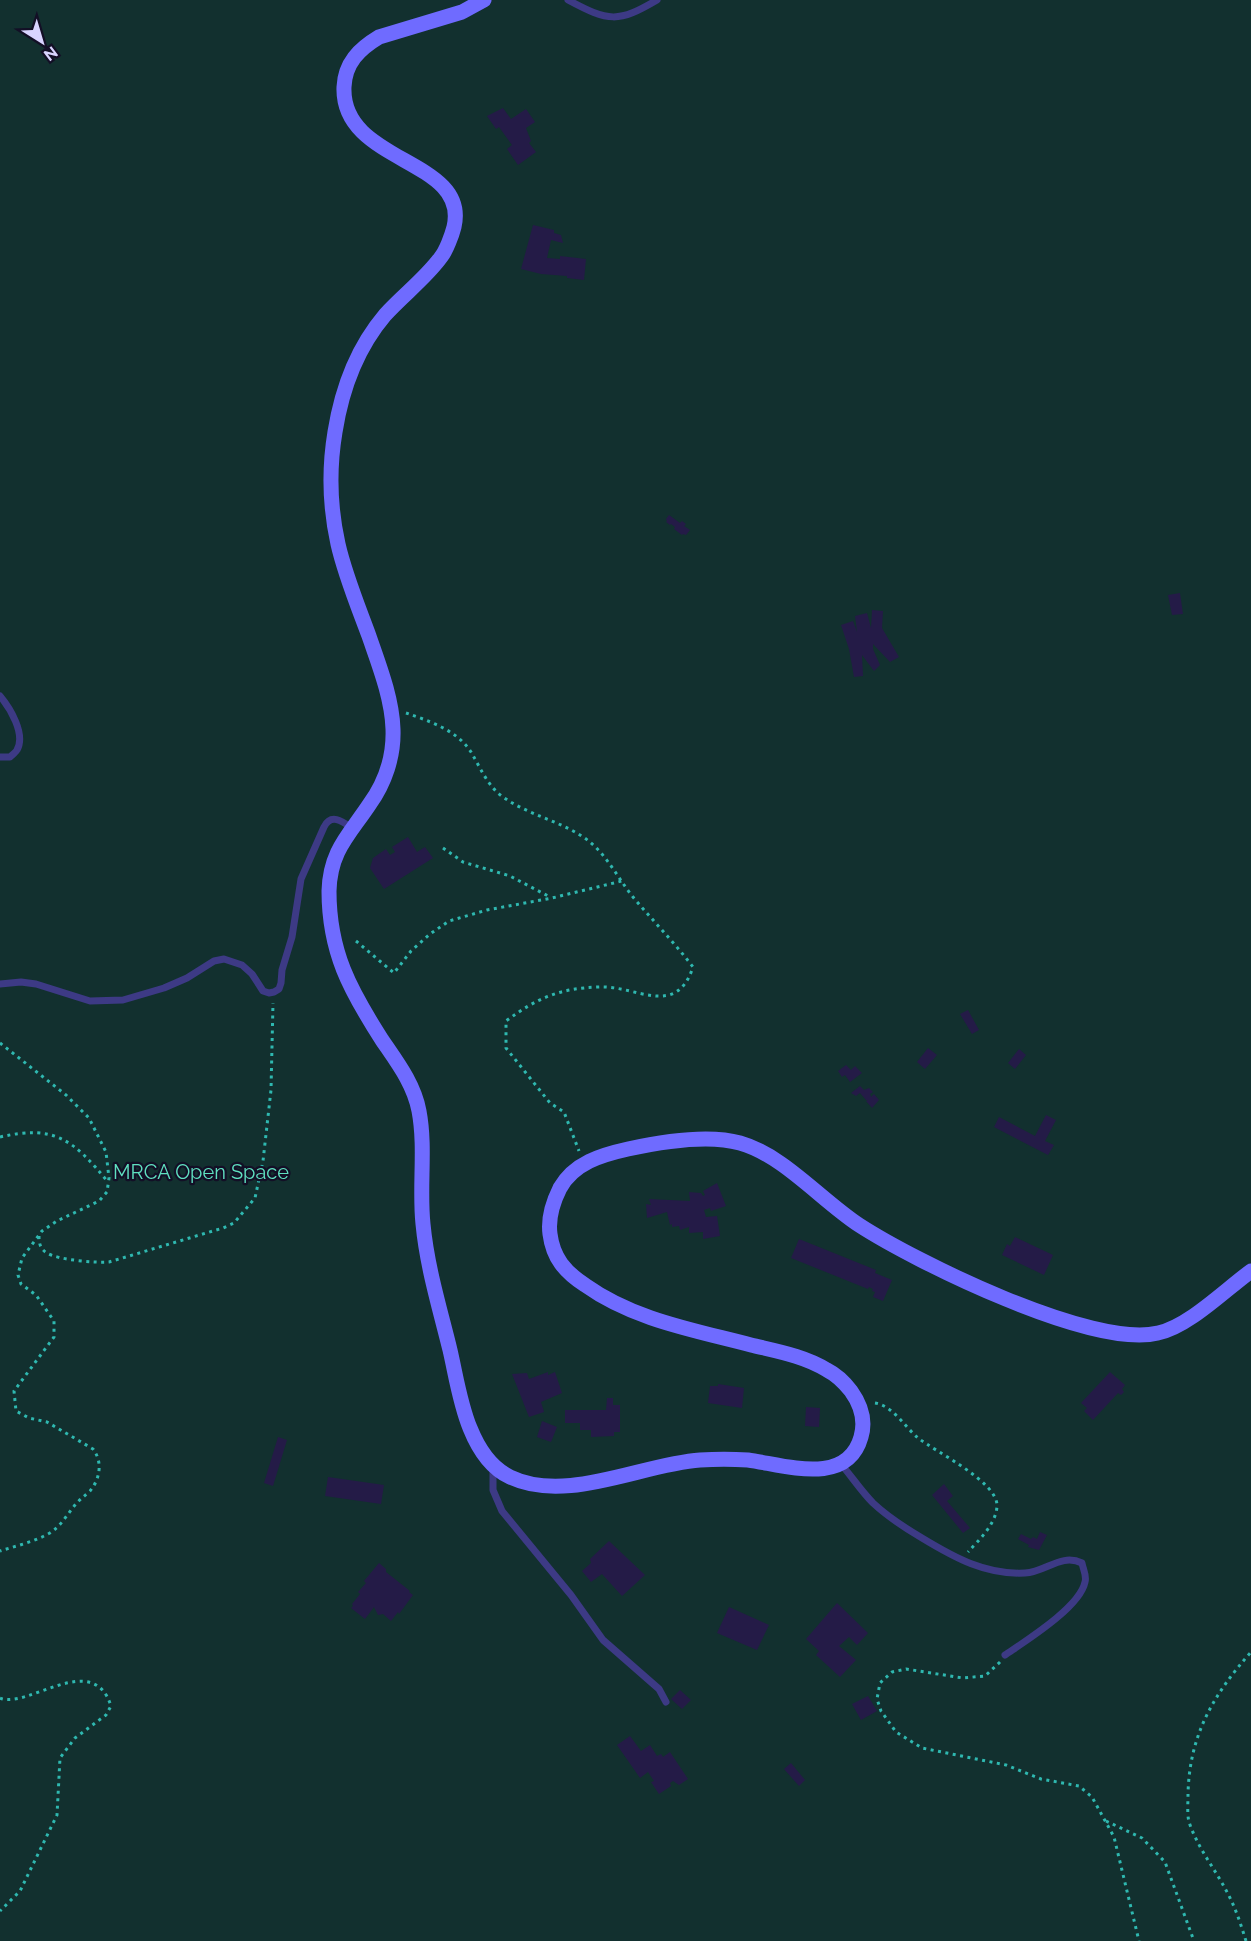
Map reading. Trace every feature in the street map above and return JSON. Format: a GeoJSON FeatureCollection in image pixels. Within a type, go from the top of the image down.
{"type":"FeatureCollection","features":[{"type":"Feature","properties":{"kind":"main road"},"geometry":{"type":"LineString","coordinates":[[484,0],[462,12],[379,37],[366,44],[348,66],[344,83],[344,99],[354,125],[378,146],[438,180],[455,206],[457,219],[445,253],[384,317],[359,351],[341,399],[331,464],[338,549],[376,655],[390,703],[393,731],[389,762],[384,778],[374,799],[338,850],[329,880],[330,910],[344,974],[353,994],[400,1067],[416,1097],[422,1133],[421,1194],[427,1254],[468,1424],[484,1454],[506,1476],[533,1485],[584,1485],[700,1460],[739,1460],[824,1470],[842,1464],[854,1452],[861,1438],[863,1427],[858,1402],[839,1378],[822,1366],[784,1353],[655,1320],[596,1294],[561,1266],[551,1246],[549,1221],[558,1192],[565,1180],[585,1164],[604,1154],[646,1145],[724,1140],[752,1147],[782,1165],[856,1224],[946,1273],[1018,1303],[1090,1329],[1136,1336],[1170,1330],[1188,1320],[1251,1270]]}},
{"type":"Feature","properties":{"kind":"lane"},"geometry":{"type":"LineString","coordinates":[[568,0],[597,14],[616,18],[633,14],[657,0]]}},
{"type":"Feature","properties":{"kind":"lane"},"geometry":{"type":"LineString","coordinates":[[0,696],[10,708],[19,739],[17,750],[10,757],[0,757]]}},
{"type":"Feature","properties":{"kind":"lane"},"geometry":{"type":"LineString","coordinates":[[0,984],[21,982],[36,984],[90,1001],[123,1000],[164,988],[187,978],[214,961],[224,959],[242,964],[263,991],[274,992],[279,989],[292,937],[301,879],[324,827],[334,818],[352,828]]}},
{"type":"Feature","properties":{"kind":"lane"},"geometry":{"type":"LineString","coordinates":[[842,1464],[873,1503],[900,1524],[960,1561],[1008,1574],[1030,1573],[1065,1560],[1082,1563],[1086,1580],[1078,1598],[1039,1632],[1005,1655]]}},
{"type":"Feature","properties":{"kind":"lane"},"geometry":{"type":"LineString","coordinates":[[493,1465],[493,1490],[502,1511],[571,1595],[603,1640],[659,1689],[666,1702]]}},
{"type":"Feature","properties":{"kind":"path"},"geometry":{"type":"LineString","coordinates":[[404,713],[444,728],[469,750],[500,796],[530,813],[579,834],[596,846],[633,896],[676,944],[693,967],[687,983],[676,993],[661,996],[601,987],[561,991],[529,1005],[506,1021],[506,1048],[550,1103],[564,1112],[585,1164]]}},
{"type":"Feature","properties":{"kind":"path"},"geometry":{"type":"LineString","coordinates":[[443,848],[463,862],[510,876],[552,898]]}},
{"type":"Feature","properties":{"kind":"path"},"geometry":{"type":"LineString","coordinates":[[356,941],[394,973],[411,951],[449,921],[487,910],[552,898],[622,881]]}},
{"type":"Feature","properties":{"kind":"path"},"geometry":{"type":"LineString","coordinates":[[39,1235],[39,1245],[45,1252],[94,1263],[109,1262],[223,1228],[241,1215],[255,1198],[263,1161],[271,1090],[274,992]]}},
{"type":"Feature","properties":{"kind":"path"},"geometry":{"type":"LineString","coordinates":[[0,1043],[66,1095],[89,1118],[106,1152],[109,1182],[107,1192],[99,1201],[57,1221],[39,1235],[22,1258],[18,1275],[21,1284],[36,1295],[54,1320],[55,1329],[54,1337],[14,1390],[16,1411],[29,1418],[47,1422],[93,1449],[98,1455],[100,1466],[96,1482],[77,1502],[65,1520],[51,1533],[0,1551]]}},
{"type":"Feature","properties":{"kind":"path"},"geometry":{"type":"LineString","coordinates":[[0,1137],[32,1132],[57,1137],[81,1151],[109,1182]]}},
{"type":"Feature","properties":{"kind":"path"},"geometry":{"type":"LineString","coordinates":[[858,1402],[879,1404],[898,1417],[916,1437],[967,1470],[985,1484],[995,1497],[997,1507],[989,1527],[960,1561]]}},
{"type":"Feature","properties":{"kind":"path"},"geometry":{"type":"LineString","coordinates":[[1246,1941],[1228,1894],[1199,1846],[1188,1820],[1189,1773],[1197,1736],[1213,1701],[1251,1652]]}},
{"type":"Feature","properties":{"kind":"path"},"geometry":{"type":"LineString","coordinates":[[1005,1655],[985,1676],[963,1678],[906,1669],[892,1672],[880,1683],[877,1700],[881,1711],[896,1732],[922,1748],[1006,1765],[1041,1779],[1079,1786],[1092,1797],[1114,1838],[1139,1941]]}},
{"type":"Feature","properties":{"kind":"path"},"geometry":{"type":"LineString","coordinates":[[0,1698],[6,1701],[19,1699],[63,1683],[84,1682],[101,1690],[111,1706],[106,1715],[75,1738],[60,1758],[57,1815],[20,1891],[0,1911]]}},
{"type":"Feature","properties":{"kind":"path"},"geometry":{"type":"LineString","coordinates":[[1104,1820],[1142,1838],[1165,1862],[1194,1941]]}},
{"type":"Feature","properties":{"kind":"green space","name":"MRCA Open Space"},"geometry":{"type":"Polygon","coordinates":[[[0,0],[1251,0],[1251,1941],[0,1941],[0,0]]]}},
{"type":"Feature","properties":{"kind":"building"},"geometry":{"type":"Polygon","coordinates":[[[503,108],[511,119],[526,109],[535,122],[526,128],[531,141],[529,143],[536,152],[518,165],[507,149],[512,145],[499,127],[496,129],[487,116],[503,108]]]}},
{"type":"Feature","properties":{"kind":"building"},"geometry":{"type":"Polygon","coordinates":[[[533,225],[554,230],[554,233],[561,235],[563,243],[551,240],[547,258],[560,259],[560,256],[586,259],[584,280],[521,269],[533,225]]]}},
{"type":"Feature","properties":{"kind":"building"},"geometry":{"type":"Polygon","coordinates":[[[669,515],[680,523],[682,521],[686,524],[684,526],[690,530],[686,535],[682,535],[666,522],[669,515]]]}},
{"type":"Feature","properties":{"kind":"building"},"geometry":{"type":"Polygon","coordinates":[[[1180,593],[1183,614],[1172,615],[1168,595],[1180,593]]]}},
{"type":"Feature","properties":{"kind":"building"},"geometry":{"type":"Polygon","coordinates":[[[872,610],[883,611],[882,628],[899,657],[890,662],[873,644],[880,665],[874,671],[862,655],[863,676],[854,677],[849,649],[841,625],[853,621],[857,632],[855,616],[867,613],[871,628],[872,610]]]}},
{"type":"Feature","properties":{"kind":"building"},"geometry":{"type":"Polygon","coordinates":[[[408,837],[417,852],[425,847],[433,858],[384,889],[370,868],[373,858],[386,849],[390,855],[395,852],[392,847],[408,837]]]}},
{"type":"Feature","properties":{"kind":"building"},"geometry":{"type":"Polygon","coordinates":[[[968,1010],[979,1030],[972,1034],[960,1014],[968,1010]]]}},
{"type":"Feature","properties":{"kind":"building"},"geometry":{"type":"Polygon","coordinates":[[[928,1048],[937,1055],[925,1069],[917,1062],[928,1048]]]}},
{"type":"Feature","properties":{"kind":"building"},"geometry":{"type":"Polygon","coordinates":[[[1019,1049],[1026,1055],[1015,1069],[1008,1063],[1019,1049]]]}},
{"type":"Feature","properties":{"kind":"building"},"geometry":{"type":"Polygon","coordinates":[[[846,1065],[851,1070],[855,1066],[862,1073],[850,1082],[838,1071],[846,1065]]]}},
{"type":"Feature","properties":{"kind":"building"},"geometry":{"type":"Polygon","coordinates":[[[860,1086],[864,1090],[869,1088],[873,1092],[870,1094],[871,1097],[874,1094],[879,1100],[872,1108],[866,1101],[868,1100],[860,1093],[856,1096],[851,1093],[860,1086]]]}},
{"type":"Feature","properties":{"kind":"building"},"geometry":{"type":"Polygon","coordinates":[[[1046,1115],[1056,1120],[1045,1141],[1054,1145],[1048,1155],[994,1127],[999,1117],[1035,1136],[1046,1115]]]}},
{"type":"Feature","properties":{"kind":"building"},"geometry":{"type":"Polygon","coordinates":[[[717,1183],[726,1206],[711,1211],[710,1208],[704,1210],[706,1217],[717,1216],[720,1236],[703,1239],[703,1232],[689,1233],[689,1227],[680,1230],[679,1226],[672,1227],[667,1212],[647,1218],[646,1204],[651,1205],[649,1199],[690,1201],[689,1192],[701,1193],[703,1196],[705,1195],[703,1191],[717,1183]]]}},
{"type":"Feature","properties":{"kind":"building"},"geometry":{"type":"Polygon","coordinates":[[[1015,1237],[1053,1255],[1044,1275],[1002,1255],[1007,1244],[1010,1246],[1015,1237]]]}},
{"type":"Feature","properties":{"kind":"building"},"geometry":{"type":"Polygon","coordinates":[[[799,1239],[876,1270],[875,1273],[892,1280],[883,1301],[873,1297],[875,1292],[869,1287],[868,1289],[791,1258],[799,1239]]]}},
{"type":"Feature","properties":{"kind":"building"},"geometry":{"type":"Polygon","coordinates":[[[548,1372],[548,1375],[555,1372],[562,1393],[541,1402],[544,1412],[529,1417],[512,1374],[527,1373],[529,1379],[548,1372]]]}},
{"type":"Feature","properties":{"kind":"building"},"geometry":{"type":"Polygon","coordinates":[[[1110,1372],[1125,1385],[1122,1389],[1124,1392],[1121,1395],[1118,1393],[1093,1420],[1084,1411],[1087,1408],[1081,1403],[1110,1372]]]}},
{"type":"Feature","properties":{"kind":"building"},"geometry":{"type":"Polygon","coordinates":[[[718,1384],[744,1388],[742,1408],[708,1403],[710,1386],[718,1386],[718,1384]]]}},
{"type":"Feature","properties":{"kind":"building"},"geometry":{"type":"Polygon","coordinates":[[[607,1398],[613,1398],[613,1405],[620,1405],[620,1432],[614,1432],[614,1436],[591,1437],[591,1430],[580,1430],[580,1423],[565,1423],[565,1410],[606,1410],[607,1398]]]}},
{"type":"Feature","properties":{"kind":"building"},"geometry":{"type":"Polygon","coordinates":[[[806,1407],[820,1408],[819,1427],[805,1426],[806,1407]]]}},
{"type":"Feature","properties":{"kind":"building"},"geometry":{"type":"Polygon","coordinates":[[[542,1421],[557,1427],[551,1442],[537,1437],[542,1421]]]}},
{"type":"Feature","properties":{"kind":"building"},"geometry":{"type":"Polygon","coordinates":[[[278,1437],[287,1440],[273,1486],[264,1483],[278,1437]]]}},
{"type":"Feature","properties":{"kind":"building"},"geometry":{"type":"Polygon","coordinates":[[[328,1477],[384,1485],[381,1504],[325,1496],[328,1477]]]}},
{"type":"Feature","properties":{"kind":"building"},"geometry":{"type":"Polygon","coordinates":[[[944,1484],[953,1496],[947,1501],[970,1528],[963,1533],[932,1495],[944,1484]]]}},
{"type":"Feature","properties":{"kind":"building"},"geometry":{"type":"Polygon","coordinates":[[[1040,1532],[1047,1535],[1039,1550],[1028,1547],[1029,1545],[1018,1539],[1021,1534],[1037,1539],[1040,1532]]]}},
{"type":"Feature","properties":{"kind":"building"},"geometry":{"type":"Polygon","coordinates":[[[609,1541],[645,1575],[622,1596],[602,1574],[591,1582],[582,1571],[591,1563],[590,1559],[609,1541]]]}},
{"type":"Feature","properties":{"kind":"building"},"geometry":{"type":"Polygon","coordinates":[[[379,1563],[413,1595],[391,1621],[383,1614],[378,1615],[374,1607],[365,1619],[351,1608],[360,1594],[358,1592],[366,1583],[364,1581],[379,1563]]]}},
{"type":"Feature","properties":{"kind":"building"},"geometry":{"type":"Polygon","coordinates":[[[837,1603],[868,1633],[857,1645],[849,1637],[839,1646],[856,1660],[840,1677],[816,1655],[819,1651],[806,1639],[837,1603]]]}},
{"type":"Feature","properties":{"kind":"building"},"geometry":{"type":"Polygon","coordinates":[[[729,1607],[769,1625],[757,1650],[717,1633],[729,1607]]]}},
{"type":"Feature","properties":{"kind":"building"},"geometry":{"type":"Polygon","coordinates":[[[680,1690],[691,1700],[682,1709],[671,1699],[680,1690]]]}},
{"type":"Feature","properties":{"kind":"building"},"geometry":{"type":"Polygon","coordinates":[[[868,1696],[877,1711],[861,1720],[852,1704],[868,1696]]]}},
{"type":"Feature","properties":{"kind":"building"},"geometry":{"type":"Polygon","coordinates":[[[630,1736],[641,1751],[650,1745],[657,1756],[661,1754],[663,1757],[670,1752],[688,1779],[679,1785],[673,1781],[670,1783],[671,1786],[659,1794],[648,1772],[640,1778],[617,1745],[630,1736]]]}},
{"type":"Feature","properties":{"kind":"building"},"geometry":{"type":"Polygon","coordinates":[[[791,1763],[805,1780],[799,1786],[784,1769],[791,1763]]]}}]}
